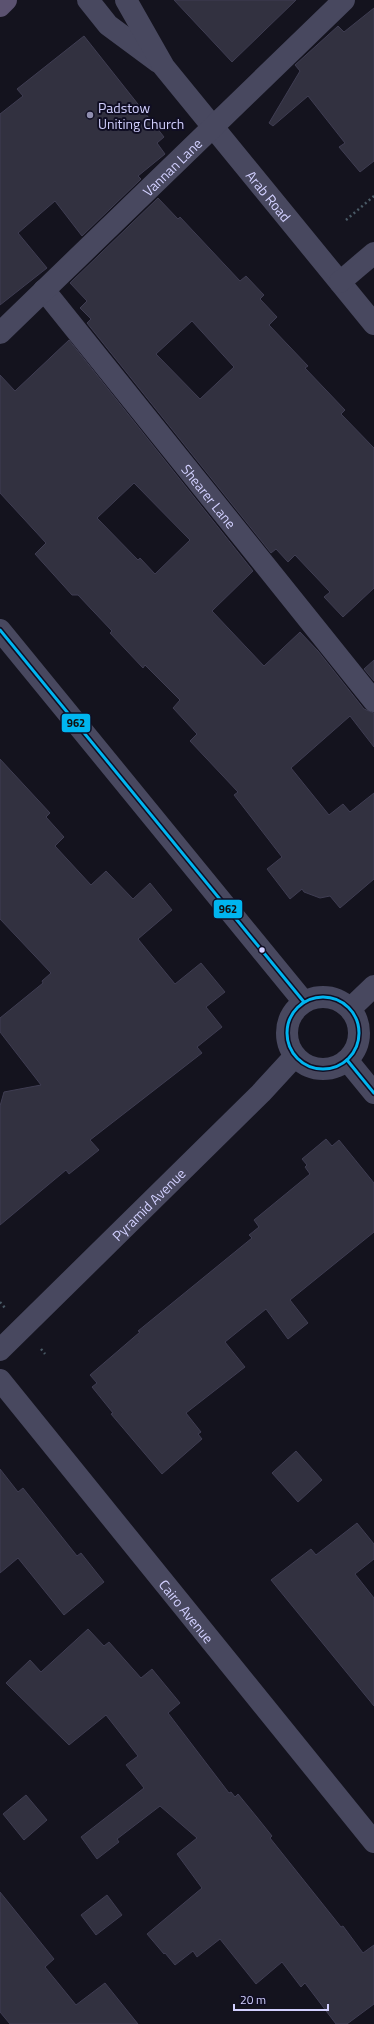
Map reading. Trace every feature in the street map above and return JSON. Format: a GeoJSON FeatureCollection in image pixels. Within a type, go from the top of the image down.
{"type":"FeatureCollection","features":[{"type":"Feature","properties":{"kind":"main road"},"geometry":{"type":"LineString","coordinates":[[0,6],[6,0]]}},
{"type":"Feature","properties":{"kind":"street","name":"Arab Road"},"geometry":{"type":"LineString","coordinates":[[88,0],[108,25],[164,66]]}},
{"type":"Feature","properties":{"kind":"street","name":"Arab Road"},"geometry":{"type":"LineString","coordinates":[[126,0],[164,66],[374,324]]}},
{"type":"Feature","properties":{"kind":"street","name":"Vannan Lane"},"geometry":{"type":"LineString","coordinates":[[0,333],[212,126],[344,0]]}},
{"type":"Feature","properties":{"kind":"street"},"geometry":{"type":"LineString","coordinates":[[340,282],[374,253]]}},
{"type":"Feature","properties":{"kind":"street","name":"Shearer Lane"},"geometry":{"type":"LineString","coordinates":[[44,290],[374,701]]}},
{"type":"Feature","properties":{"kind":"street"},"geometry":{"type":"LineString","coordinates":[[0,630],[304,1002]]}},
{"type":"Feature","properties":{"kind":"street"},"geometry":{"type":"LineString","coordinates":[[350,1009],[374,986]]}},
{"type":"Feature","properties":{"kind":"street"},"geometry":{"type":"LineString","coordinates":[[316,997],[328,997],[340,1001],[350,1009],[356,1018],[359,1029],[358,1040],[354,1051],[347,1060],[338,1066],[326,1069],[315,1069],[304,1064],[295,1056],[289,1046],[286,1033],[288,1021],[294,1010],[304,1002],[316,997]]}},
{"type":"Feature","properties":{"kind":"street","name":"Pyramid Avenue"},"geometry":{"type":"LineString","coordinates":[[0,1350],[261,1093],[295,1056]]}},
{"type":"Feature","properties":{"kind":"street"},"geometry":{"type":"LineString","coordinates":[[347,1060],[374,1093]]}},
{"type":"Feature","properties":{"kind":"street","name":"Cairo Avenue"},"geometry":{"type":"LineString","coordinates":[[0,1380],[374,1842]]}},
{"type":"Feature","properties":{"kind":"path"},"geometry":{"type":"LineString","coordinates":[[346,220],[374,196]]}},
{"type":"Feature","properties":{"kind":"building"},"geometry":{"type":"Polygon","coordinates":[[[174,0],[296,0],[232,62],[174,0]]]}},
{"type":"Feature","properties":{"kind":"building"},"geometry":{"type":"Polygon","coordinates":[[[374,8],[374,161],[360,172],[339,147],[345,143],[308,96],[273,126],[269,123],[300,71],[295,65],[338,26],[344,32],[374,8]]]}},
{"type":"Feature","properties":{"kind":"building"},"geometry":{"type":"Polygon","coordinates":[[[84,36],[164,137],[157,143],[165,154],[138,176],[141,179],[82,236],[55,201],[18,233],[47,268],[0,305],[0,114],[23,96],[17,89],[84,36]]]}},
{"type":"Feature","properties":{"kind":"building"},"geometry":{"type":"Polygon","coordinates":[[[158,198],[178,219],[180,217],[240,281],[246,276],[264,295],[260,299],[277,317],[269,325],[308,366],[305,368],[345,410],[341,414],[374,448],[374,588],[343,617],[324,597],[330,592],[295,555],[288,562],[276,549],[271,553],[87,323],[91,319],[80,308],[87,301],[70,283],[158,198]],[[192,321],[156,354],[200,399],[234,367],[192,321]]]}},
{"type":"Feature","properties":{"kind":"building"},"geometry":{"type":"Polygon","coordinates":[[[69,340],[253,571],[212,611],[264,666],[300,632],[318,651],[364,709],[374,713],[374,747],[350,716],[291,768],[329,815],[343,804],[350,812],[374,793],[374,879],[340,908],[330,896],[320,898],[304,892],[302,889],[290,899],[267,869],[282,857],[234,795],[238,792],[190,741],[197,734],[173,708],[180,700],[145,665],[143,668],[110,633],[112,631],[78,595],[72,595],[35,554],[46,543],[0,493],[0,375],[15,391],[69,340]],[[134,483],[97,518],[138,560],[140,558],[155,574],[190,540],[134,483]]]}},
{"type":"Feature","properties":{"kind":"building"},"geometry":{"type":"Polygon","coordinates":[[[374,660],[374,681],[364,669],[374,660]]]}},
{"type":"Feature","properties":{"kind":"building"},"geometry":{"type":"Polygon","coordinates":[[[0,759],[50,813],[46,817],[64,837],[55,846],[91,885],[106,871],[133,899],[150,883],[172,910],[138,939],[175,984],[201,963],[225,992],[206,1007],[222,1027],[197,1047],[202,1053],[90,1140],[99,1150],[69,1174],[66,1170],[0,1225],[0,1106],[4,1092],[41,1085],[0,1032],[0,1018],[43,983],[42,981],[51,973],[0,919],[0,759]]]}},
{"type":"Feature","properties":{"kind":"building"},"geometry":{"type":"Polygon","coordinates":[[[326,1139],[332,1146],[339,1140],[374,1183],[374,1232],[290,1300],[308,1323],[288,1339],[266,1309],[225,1342],[245,1367],[186,1413],[201,1432],[198,1434],[202,1439],[162,1474],[111,1414],[113,1413],[92,1387],[97,1383],[90,1375],[140,1332],[138,1331],[252,1238],[249,1235],[259,1227],[254,1220],[310,1174],[305,1167],[307,1165],[302,1159],[326,1139]]]}},
{"type":"Feature","properties":{"kind":"building"},"geometry":{"type":"Polygon","coordinates":[[[296,1451],[322,1480],[298,1502],[272,1473],[296,1451]]]}},
{"type":"Feature","properties":{"kind":"building"},"geometry":{"type":"Polygon","coordinates":[[[0,1469],[18,1492],[23,1488],[77,1556],[81,1553],[104,1582],[64,1615],[18,1558],[0,1573],[0,1469]]]}},
{"type":"Feature","properties":{"kind":"building"},"geometry":{"type":"Polygon","coordinates":[[[357,1523],[374,1544],[374,1559],[355,1574],[374,1598],[374,1706],[271,1580],[311,1549],[316,1555],[357,1523]]]}},
{"type":"Feature","properties":{"kind":"building"},"geometry":{"type":"Polygon","coordinates":[[[88,1629],[104,1646],[109,1642],[141,1678],[152,1669],[180,1703],[168,1713],[229,1793],[231,1792],[235,1797],[238,1794],[272,1836],[270,1838],[341,1927],[343,1926],[363,1953],[374,1945],[374,2004],[347,2024],[336,2024],[305,1983],[301,1987],[282,1962],[256,1984],[220,1939],[197,1957],[193,1951],[175,1965],[165,1953],[164,1954],[147,1934],[202,1888],[177,1854],[197,1838],[160,1806],[117,1839],[119,1842],[97,1859],[81,1837],[144,1788],[126,1765],[138,1756],[106,1715],[69,1745],[6,1683],[30,1660],[41,1672],[88,1629]]]}},
{"type":"Feature","properties":{"kind":"building"},"geometry":{"type":"Polygon","coordinates":[[[26,1795],[47,1820],[24,1840],[3,1814],[26,1795]]]}},
{"type":"Feature","properties":{"kind":"building"},"geometry":{"type":"Polygon","coordinates":[[[0,1892],[54,1959],[45,1967],[76,2005],[105,1983],[138,2024],[10,2024],[0,2012],[0,1892]]]}},
{"type":"Feature","properties":{"kind":"building"},"geometry":{"type":"Polygon","coordinates":[[[107,1895],[122,1915],[96,1935],[81,1915],[107,1895]]]}},
{"type":"Feature","properties":{"kind":"transit line","name":"962"},"geometry":{"type":"LineString","coordinates":[[0,630],[304,1002]]}},
{"type":"Feature","properties":{"kind":"transit line","name":"962"},"geometry":{"type":"LineString","coordinates":[[323,997],[343,1003],[353,1013],[359,1033],[353,1053],[343,1063],[323,1069],[303,1063],[293,1053],[287,1033],[293,1013],[303,1003],[323,997]]}},
{"type":"Feature","properties":{"kind":"transit line","name":"962"},"geometry":{"type":"LineString","coordinates":[[347,1060],[374,1093]]}},
{"type":"Feature","properties":{"kind":"place","name":"Padstow Uniting Church"},"geometry":{"type":"Point","coordinates":[90,115]}}]}
